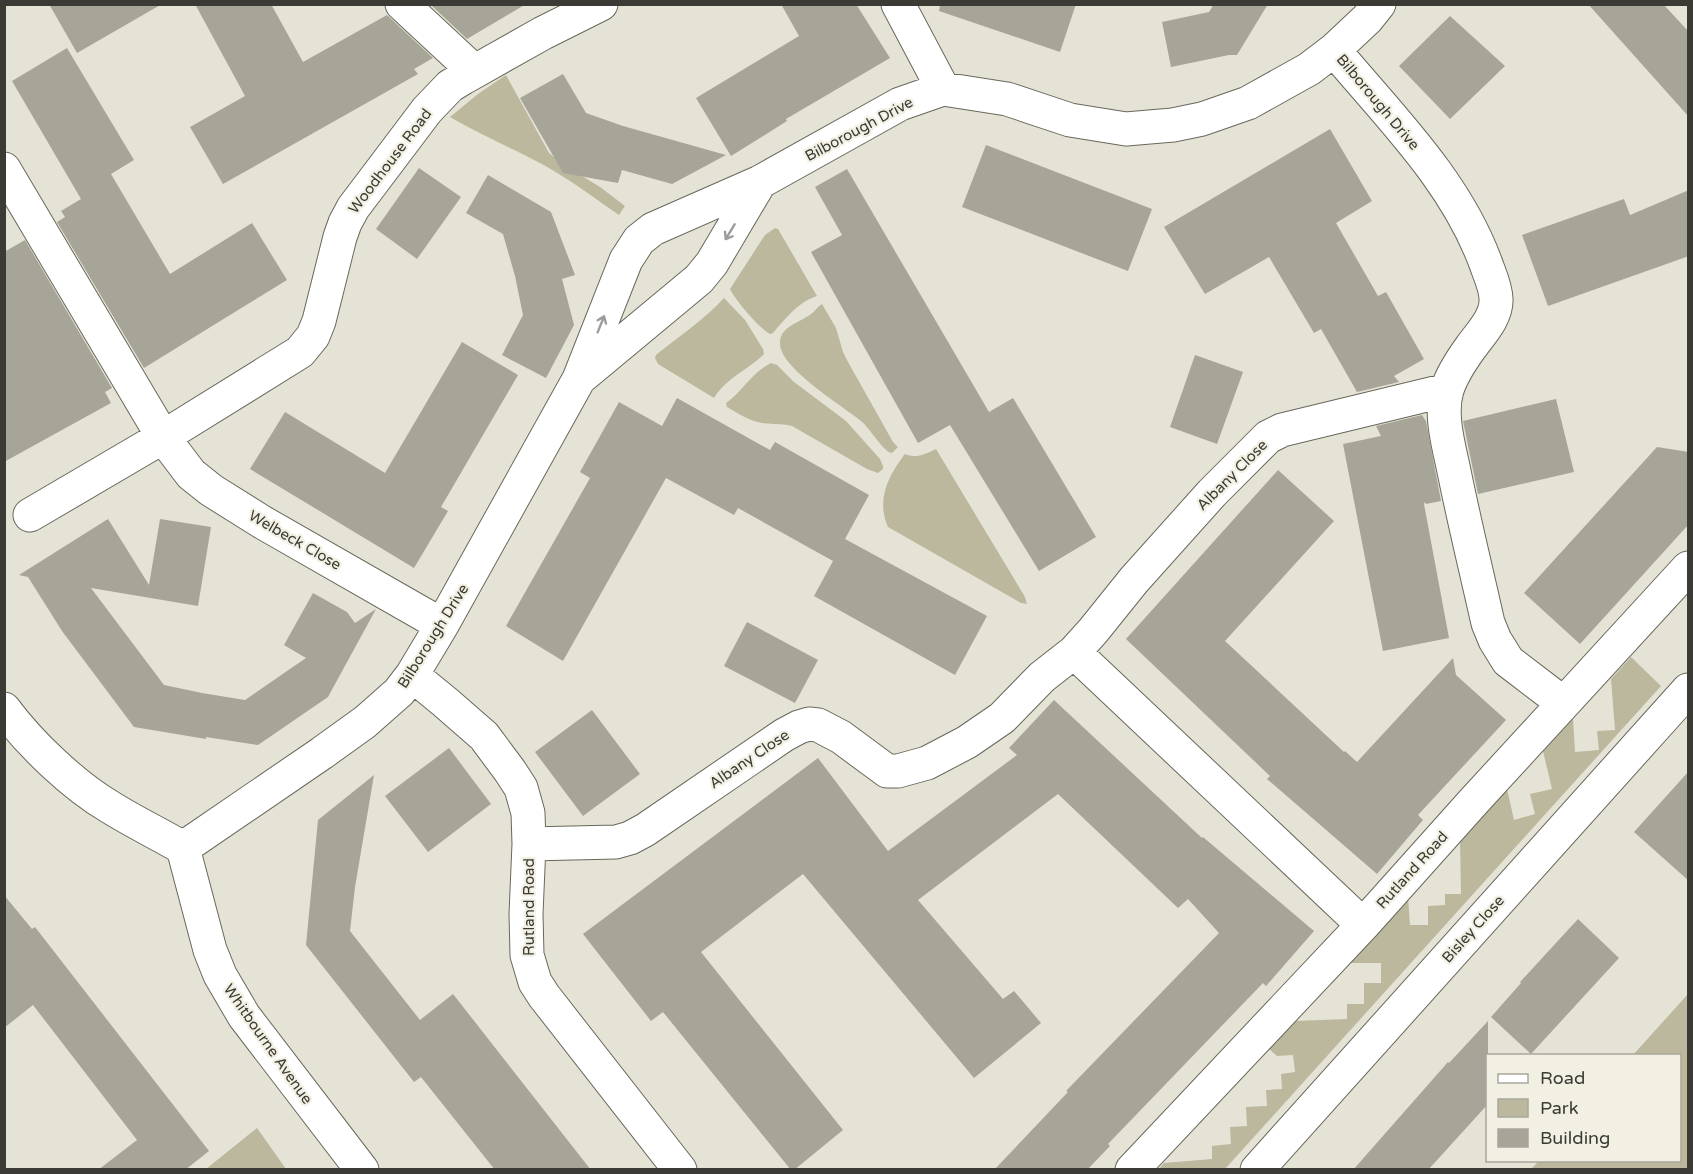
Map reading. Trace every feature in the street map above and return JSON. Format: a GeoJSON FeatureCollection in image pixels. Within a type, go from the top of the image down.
{"type":"FeatureCollection","features":[{"type":"Feature","properties":{"kind":"street"},"geometry":{"type":"LineString","coordinates":[[402,4],[474,71]]}},
{"type":"Feature","properties":{"kind":"street","name":"Woodhouse Road"},"geometry":{"type":"LineString","coordinates":[[163,437],[300,352],[307,345],[319,321],[340,237],[353,208],[427,110],[450,86],[543,33],[601,4]]}},
{"type":"Feature","properties":{"kind":"street"},"geometry":{"type":"LineString","coordinates":[[898,4],[943,89]]}},
{"type":"Feature","properties":{"kind":"street"},"geometry":{"type":"LineString","coordinates":[[1334,50],[1379,4]]}},
{"type":"Feature","properties":{"kind":"street","name":"Bilborough Drive"},"geometry":{"type":"LineString","coordinates":[[183,848],[365,722],[399,692],[412,675],[579,379],[626,260],[639,240],[653,229],[671,220],[760,182],[900,104],[943,89],[1007,99],[1070,120],[1126,129],[1173,125],[1202,119],[1248,103],[1309,69],[1334,50],[1406,132],[1462,212],[1482,254],[1492,282],[1497,300],[1493,314],[1460,364],[1447,390],[1446,434],[1486,612],[1495,640],[1508,661],[1563,703]]}},
{"type":"Feature","properties":{"kind":"street","name":"Welbeck Close"},"geometry":{"type":"LineString","coordinates":[[4,169],[163,437],[191,474],[211,490],[272,528],[442,625]]}},
{"type":"Feature","properties":{"kind":"street","name":"Bilborough Drive"},"geometry":{"type":"LineString","coordinates":[[579,379],[699,279],[712,263],[760,182]]}},
{"type":"Feature","properties":{"kind":"street","name":"Albany Close"},"geometry":{"type":"LineString","coordinates":[[529,844],[616,842],[630,838],[784,735],[809,724],[818,725],[841,737],[887,771],[912,768],[948,752],[996,723],[1042,677],[1074,652],[1162,548],[1212,493],[1268,437],[1282,430],[1447,390]]}},
{"type":"Feature","properties":{"kind":"street"},"geometry":{"type":"LineString","coordinates":[[30,515],[163,437]]}},
{"type":"Feature","properties":{"kind":"street","name":"Rutland Road"},"geometry":{"type":"LineString","coordinates":[[1132,1170],[1363,925],[1563,703],[1689,568]]}},
{"type":"Feature","properties":{"kind":"street"},"geometry":{"type":"LineString","coordinates":[[1074,652],[1363,925]]}},
{"type":"Feature","properties":{"kind":"street","name":"Rutland Road"},"geometry":{"type":"LineString","coordinates":[[412,675],[484,736],[521,788],[528,813],[526,938],[530,968],[535,982],[680,1170]]}},
{"type":"Feature","properties":{"kind":"street","name":"Bisley Close"},"geometry":{"type":"LineString","coordinates":[[1257,1170],[1689,690]]}},
{"type":"Feature","properties":{"kind":"street"},"geometry":{"type":"LineString","coordinates":[[4,709],[40,750],[79,785],[109,807],[183,848]]}},
{"type":"Feature","properties":{"kind":"street","name":"Whitbourne Avenue"},"geometry":{"type":"LineString","coordinates":[[183,848],[210,950],[220,975],[244,1016],[362,1170]]}},
{"type":"Feature","properties":{"kind":"green space"},"geometry":{"type":"Polygon","coordinates":[[[506,75],[549,153],[625,206],[619,215],[549,168],[450,117],[506,75]]]}},
{"type":"Feature","properties":{"kind":"green space"},"geometry":{"type":"Polygon","coordinates":[[[775,228],[778,229],[817,296],[798,306],[770,334],[748,314],[730,289],[765,235],[775,228]]]}},
{"type":"Feature","properties":{"kind":"green space"},"geometry":{"type":"Polygon","coordinates":[[[724,298],[745,320],[764,354],[725,385],[714,398],[658,364],[655,358],[724,298]]]}},
{"type":"Feature","properties":{"kind":"green space"},"geometry":{"type":"Polygon","coordinates":[[[822,304],[836,328],[848,362],[898,447],[892,453],[885,449],[865,424],[800,375],[782,353],[780,343],[786,329],[810,315],[822,304]]]}},
{"type":"Feature","properties":{"kind":"green space"},"geometry":{"type":"Polygon","coordinates":[[[771,363],[777,365],[794,382],[846,421],[880,459],[883,469],[878,473],[867,469],[792,426],[757,422],[727,407],[726,403],[758,372],[771,363]]]}},
{"type":"Feature","properties":{"kind":"green space"},"geometry":{"type":"Polygon","coordinates":[[[936,449],[1025,597],[1027,604],[1021,603],[888,527],[883,507],[886,489],[893,471],[905,454],[917,456],[936,449]]]}},
{"type":"Feature","properties":{"kind":"green space"},"geometry":{"type":"Polygon","coordinates":[[[1631,657],[1661,686],[1225,1169],[1158,1170],[1164,1163],[1212,1159],[1212,1146],[1231,1144],[1230,1127],[1247,1126],[1246,1107],[1267,1106],[1266,1090],[1282,1089],[1281,1074],[1295,1072],[1293,1055],[1277,1056],[1268,1048],[1295,1021],[1347,1019],[1347,1004],[1364,1004],[1364,983],[1381,983],[1381,963],[1348,963],[1408,897],[1410,925],[1428,925],[1428,906],[1445,905],[1445,894],[1461,894],[1460,839],[1507,789],[1514,820],[1535,814],[1530,794],[1552,789],[1543,751],[1573,719],[1575,752],[1599,750],[1597,731],[1615,730],[1611,679],[1631,657]]]}},
{"type":"Feature","properties":{"kind":"green space"},"geometry":{"type":"Polygon","coordinates":[[[1688,994],[1688,1169],[1531,1169],[1538,1162],[1681,1162],[1681,1054],[1634,1054],[1688,994]]]}},
{"type":"Feature","properties":{"kind":"green space"},"geometry":{"type":"Polygon","coordinates":[[[257,1128],[286,1169],[206,1169],[257,1128]]]}},
{"type":"Feature","properties":{"kind":"building"},"geometry":{"type":"Polygon","coordinates":[[[49,4],[162,4],[77,53],[49,4]]]}},
{"type":"Feature","properties":{"kind":"building"},"geometry":{"type":"Polygon","coordinates":[[[195,4],[271,4],[303,62],[387,15],[433,58],[414,69],[418,74],[223,184],[190,127],[245,96],[195,4]]]}},
{"type":"Feature","properties":{"kind":"building"},"geometry":{"type":"Polygon","coordinates":[[[430,4],[526,4],[467,39],[430,4]]]}},
{"type":"Feature","properties":{"kind":"building"},"geometry":{"type":"Polygon","coordinates":[[[781,4],[856,4],[890,58],[786,119],[787,121],[731,156],[696,98],[799,36],[781,4]]]}},
{"type":"Feature","properties":{"kind":"building"},"geometry":{"type":"Polygon","coordinates":[[[940,4],[1076,4],[1060,52],[939,11],[940,4]]]}},
{"type":"Feature","properties":{"kind":"building"},"geometry":{"type":"Polygon","coordinates":[[[1214,4],[1268,4],[1237,55],[1171,67],[1162,22],[1209,12],[1214,4]]]}},
{"type":"Feature","properties":{"kind":"building"},"geometry":{"type":"Polygon","coordinates":[[[1588,4],[1663,4],[1689,32],[1689,117],[1588,4]]]}},
{"type":"Feature","properties":{"kind":"building"},"geometry":{"type":"Polygon","coordinates":[[[1450,16],[1505,66],[1450,119],[1399,66],[1450,16]]]}},
{"type":"Feature","properties":{"kind":"building"},"geometry":{"type":"Polygon","coordinates":[[[67,48],[134,160],[111,174],[170,274],[252,223],[287,280],[144,368],[57,222],[65,217],[61,211],[81,199],[12,81],[67,48]]]}},
{"type":"Feature","properties":{"kind":"building"},"geometry":{"type":"Polygon","coordinates":[[[563,74],[586,113],[623,126],[726,155],[672,184],[622,170],[618,183],[563,173],[520,98],[563,74]]]}},
{"type":"Feature","properties":{"kind":"building"},"geometry":{"type":"Polygon","coordinates":[[[1330,129],[1372,201],[1336,223],[1378,296],[1386,292],[1424,359],[1394,376],[1399,382],[1357,392],[1321,329],[1314,333],[1269,257],[1205,294],[1164,227],[1330,129]]]}},
{"type":"Feature","properties":{"kind":"building"},"geometry":{"type":"Polygon","coordinates":[[[986,145],[1152,209],[1128,271],[962,207],[986,145]]]}},
{"type":"Feature","properties":{"kind":"building"},"geometry":{"type":"Polygon","coordinates":[[[419,168],[461,197],[417,259],[376,229],[419,168]]]}},
{"type":"Feature","properties":{"kind":"building"},"geometry":{"type":"Polygon","coordinates":[[[847,169],[989,412],[1013,398],[1096,537],[1039,571],[950,425],[918,443],[811,252],[842,235],[815,187],[847,169]]]}},
{"type":"Feature","properties":{"kind":"building"},"geometry":{"type":"Polygon","coordinates":[[[488,175],[551,212],[575,275],[562,279],[574,325],[546,378],[502,355],[523,315],[515,276],[503,234],[466,213],[488,175]]]}},
{"type":"Feature","properties":{"kind":"building"},"geometry":{"type":"Polygon","coordinates":[[[1689,190],[1689,256],[1548,306],[1522,235],[1624,199],[1630,215],[1689,190]]]}},
{"type":"Feature","properties":{"kind":"building"},"geometry":{"type":"Polygon","coordinates":[[[25,240],[112,388],[105,392],[111,403],[4,462],[4,252],[25,240]]]}},
{"type":"Feature","properties":{"kind":"building"},"geometry":{"type":"Polygon","coordinates":[[[462,342],[518,375],[441,507],[448,511],[414,568],[250,469],[285,412],[385,473],[462,342]]]}},
{"type":"Feature","properties":{"kind":"building"},"geometry":{"type":"Polygon","coordinates":[[[1195,355],[1243,372],[1217,444],[1170,427],[1195,355]]]}},
{"type":"Feature","properties":{"kind":"building"},"geometry":{"type":"Polygon","coordinates":[[[677,398],[770,450],[775,442],[869,495],[833,561],[738,508],[734,515],[666,478],[563,661],[506,626],[590,478],[580,472],[619,402],[662,426],[677,398]]]}},
{"type":"Feature","properties":{"kind":"building"},"geometry":{"type":"Polygon","coordinates":[[[1556,399],[1574,472],[1478,494],[1463,421],[1556,399]]]}},
{"type":"Feature","properties":{"kind":"building"},"geometry":{"type":"Polygon","coordinates":[[[1422,415],[1426,421],[1441,501],[1424,504],[1449,638],[1383,651],[1343,444],[1381,436],[1376,426],[1422,415]]]}},
{"type":"Feature","properties":{"kind":"building"},"geometry":{"type":"Polygon","coordinates":[[[1657,447],[1689,452],[1689,524],[1580,644],[1524,593],[1657,447]]]}},
{"type":"Feature","properties":{"kind":"building"},"geometry":{"type":"Polygon","coordinates":[[[1278,470],[1334,521],[1225,641],[1357,762],[1453,658],[1456,675],[1506,720],[1418,815],[1423,820],[1377,874],[1267,779],[1270,776],[1126,639],[1278,470]]]}},
{"type":"Feature","properties":{"kind":"building"},"geometry":{"type":"Polygon","coordinates":[[[108,519],[149,585],[160,519],[211,527],[198,606],[91,588],[164,685],[245,700],[306,658],[284,645],[313,593],[347,612],[355,623],[376,609],[328,697],[258,745],[134,727],[62,631],[28,577],[19,575],[108,519]]]}},
{"type":"Feature","properties":{"kind":"building"},"geometry":{"type":"Polygon","coordinates":[[[845,539],[987,616],[955,675],[814,596],[845,539]]]}},
{"type":"Feature","properties":{"kind":"building"},"geometry":{"type":"Polygon","coordinates":[[[747,622],[818,660],[795,703],[724,666],[747,622]]]}},
{"type":"Feature","properties":{"kind":"building"},"geometry":{"type":"Polygon","coordinates":[[[1054,700],[1202,838],[1314,931],[1266,986],[1263,983],[1108,1144],[1110,1146],[1087,1170],[994,1170],[1068,1092],[1066,1091],[1219,933],[1188,899],[1178,908],[1058,794],[918,900],[1003,999],[1014,991],[1041,1023],[974,1078],[803,874],[701,952],[843,1130],[794,1170],[791,1170],[663,1012],[651,1021],[583,934],[818,758],[888,851],[1017,755],[1009,748],[1054,700]]]}},
{"type":"Feature","properties":{"kind":"building"},"geometry":{"type":"Polygon","coordinates":[[[592,710],[640,774],[583,816],[535,752],[592,710]]]}},
{"type":"Feature","properties":{"kind":"building"},"geometry":{"type":"Polygon","coordinates":[[[449,748],[491,804],[428,852],[385,796],[449,748]]]}},
{"type":"Feature","properties":{"kind":"building"},"geometry":{"type":"Polygon","coordinates":[[[1689,771],[1689,881],[1634,832],[1689,771]]]}},
{"type":"Feature","properties":{"kind":"building"},"geometry":{"type":"Polygon","coordinates":[[[374,775],[350,931],[420,1020],[453,994],[591,1170],[495,1170],[421,1077],[414,1082],[306,945],[318,820],[374,775]]]}},
{"type":"Feature","properties":{"kind":"building"},"geometry":{"type":"Polygon","coordinates":[[[4,895],[32,929],[35,927],[209,1151],[185,1170],[98,1170],[137,1140],[33,1005],[4,1028],[4,895]]]}},
{"type":"Feature","properties":{"kind":"building"},"geometry":{"type":"Polygon","coordinates":[[[1578,919],[1619,958],[1531,1054],[1491,1017],[1578,919]]]}},
{"type":"Feature","properties":{"kind":"building"},"geometry":{"type":"Polygon","coordinates":[[[1488,1021],[1486,1106],[1428,1170],[1353,1170],[1448,1062],[1488,1021]]]}}]}
